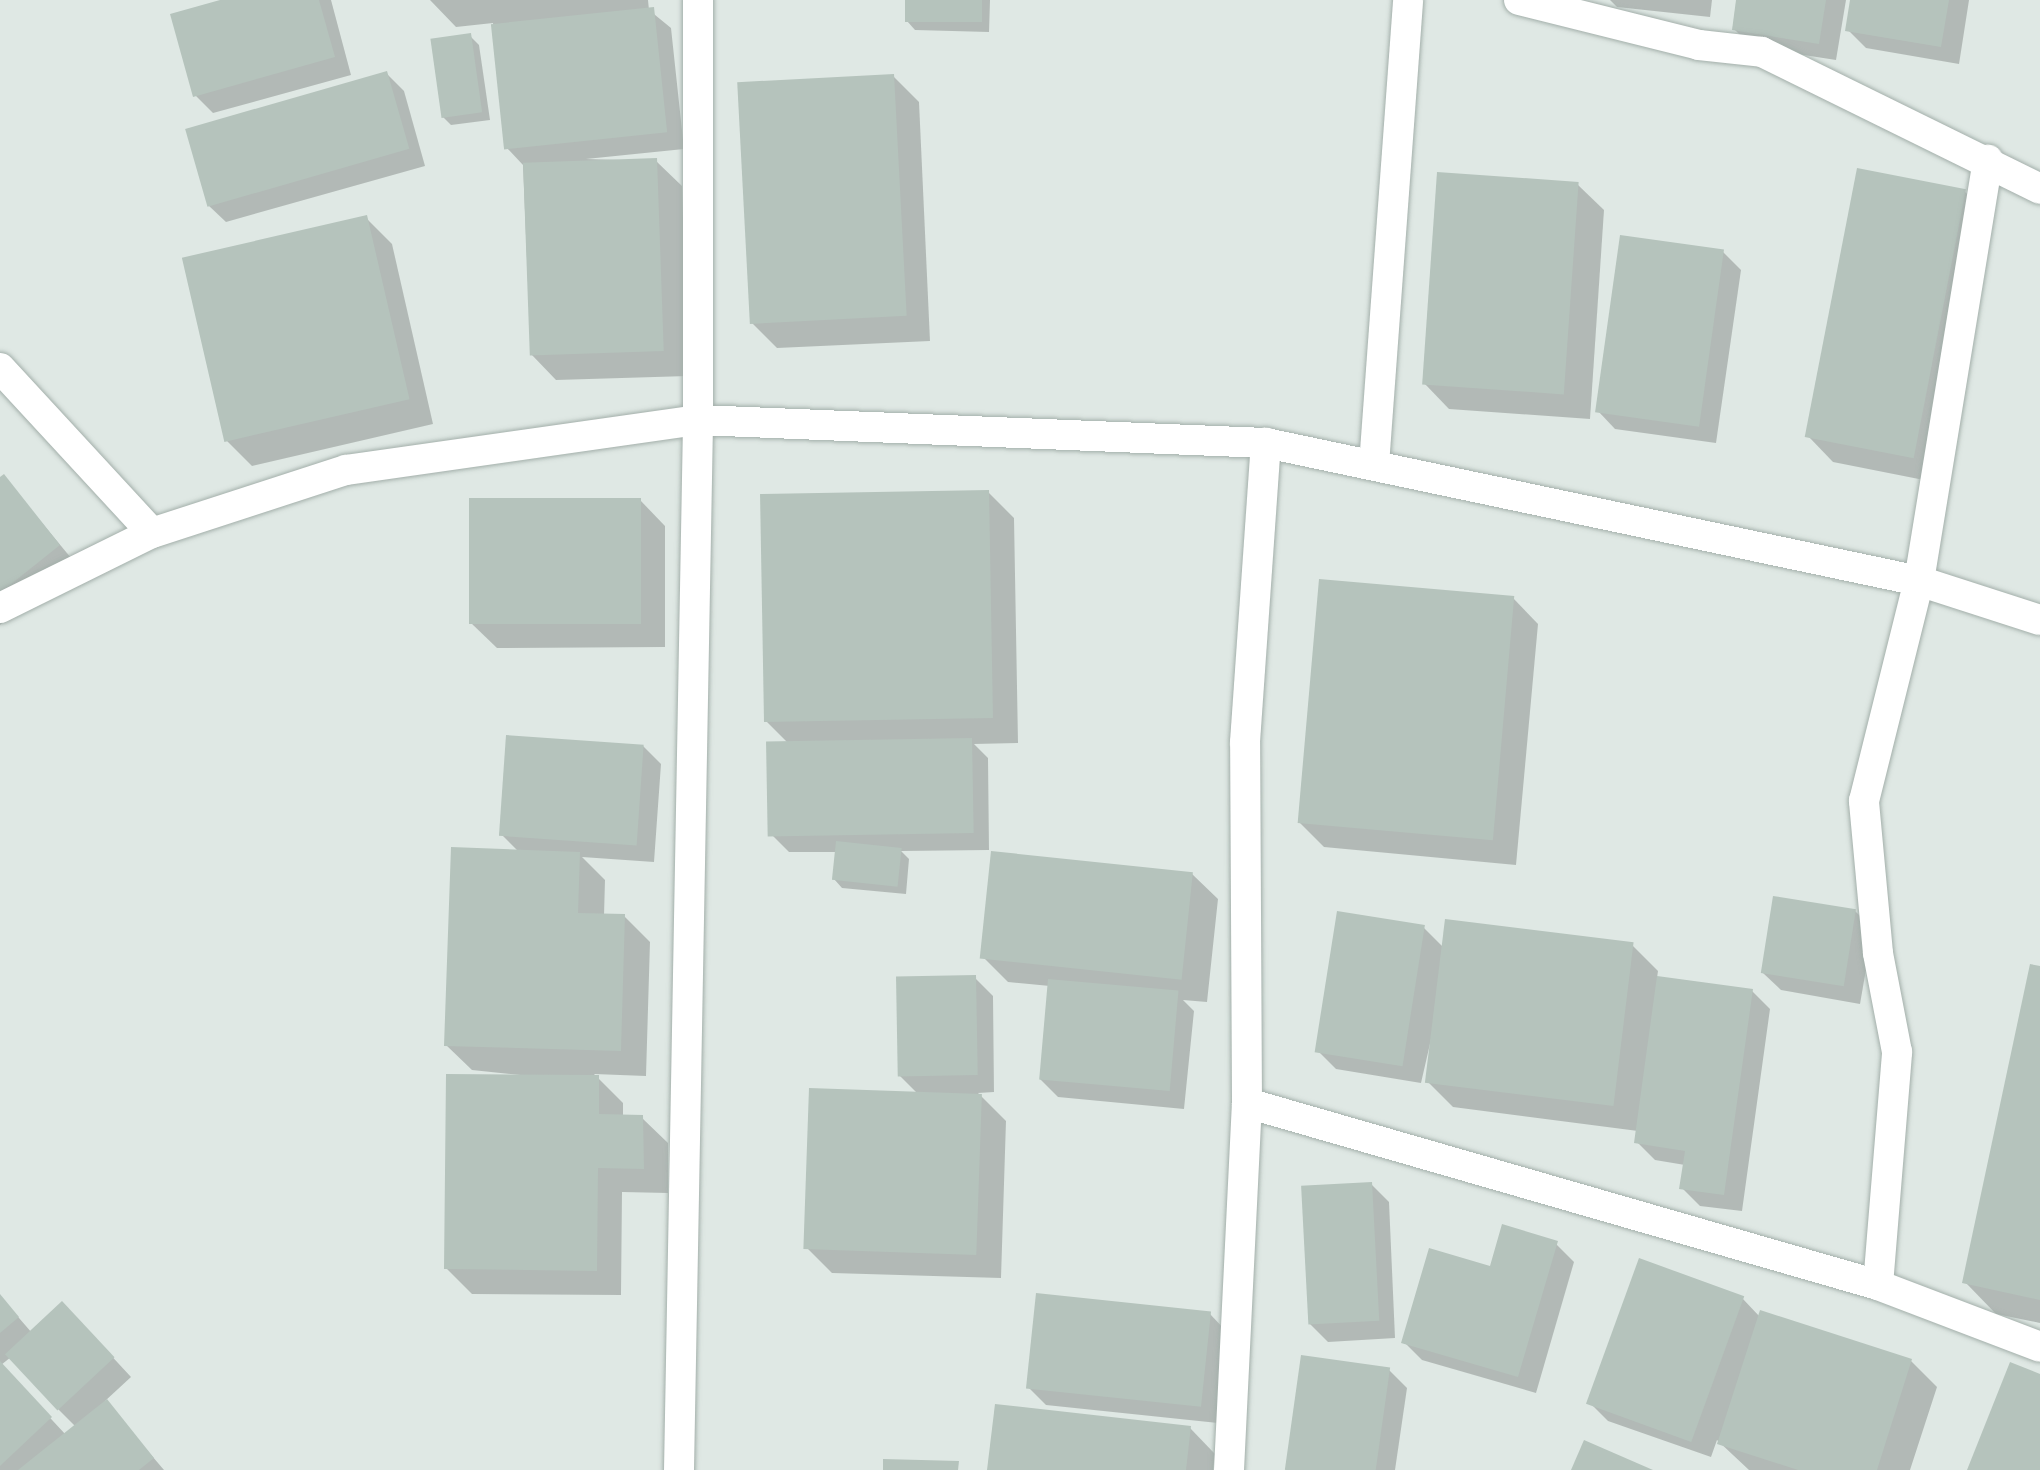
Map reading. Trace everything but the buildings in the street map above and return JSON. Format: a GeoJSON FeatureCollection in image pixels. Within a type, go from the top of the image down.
{"type":"FeatureCollection","features":[{"type":"Feature","properties":{"kind":"street"},"geometry":{"type":"LineString","coordinates":[[679,1470],[698,420],[698,0]]}},
{"type":"Feature","properties":{"kind":"street"},"geometry":{"type":"LineString","coordinates":[[1374,465],[1408,0]]}},
{"type":"Feature","properties":{"kind":"street"},"geometry":{"type":"LineString","coordinates":[[1519,0],[1683,42],[1762,52],[1988,160],[2040,189]]}},
{"type":"Feature","properties":{"kind":"street"},"geometry":{"type":"LineString","coordinates":[[1878,1286],[1897,1052],[1878,953],[1864,801],[1920,581],[1988,160]]}},
{"type":"Feature","properties":{"kind":"street"},"geometry":{"type":"LineString","coordinates":[[0,368],[152,533]]}},
{"type":"Feature","properties":{"kind":"street"},"geometry":{"type":"LineString","coordinates":[[0,608],[152,533],[346,470],[698,420],[1266,442],[1920,581],[2040,620]]}},
{"type":"Feature","properties":{"kind":"street"},"geometry":{"type":"LineString","coordinates":[[1229,1470],[1247,1102],[1245,742],[1266,442]]}},
{"type":"Feature","properties":{"kind":"street"},"geometry":{"type":"LineString","coordinates":[[1247,1102],[1878,1286],[2040,1347]]}}]}
